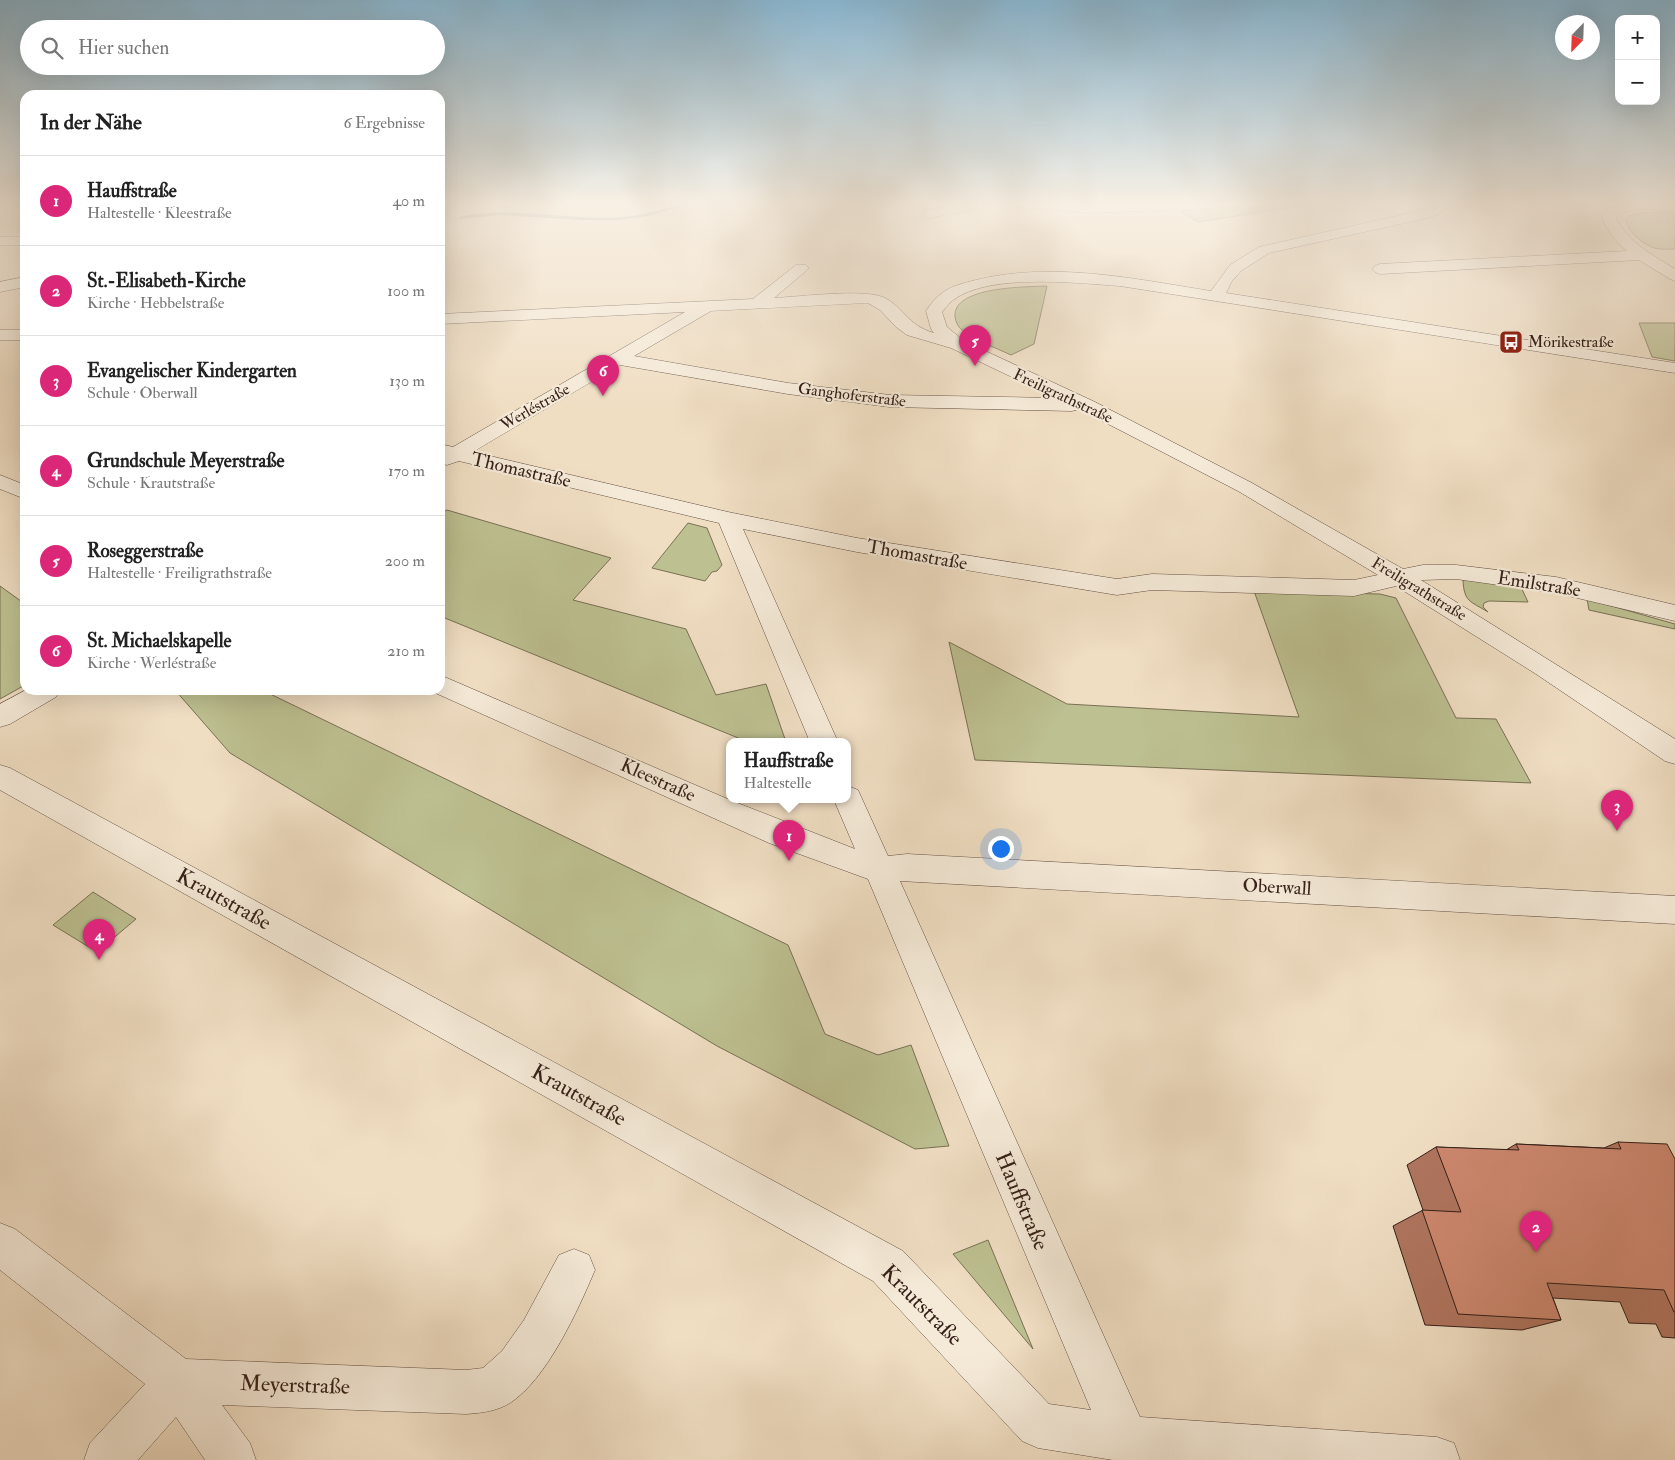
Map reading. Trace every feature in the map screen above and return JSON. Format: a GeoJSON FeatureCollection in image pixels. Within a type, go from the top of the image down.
{"type":"FeatureCollection","features":[{"type":"Feature","properties":{"kind":"street"},"geometry":{"type":"LineString","coordinates":[[758,303],[797,271]]}},
{"type":"Feature","properties":{"kind":"street"},"geometry":{"type":"LineString","coordinates":[[1217,296],[1226,276],[1231,271]]}},
{"type":"Feature","properties":{"kind":"street","name":"Freiligrathstraße"},"geometry":{"type":"LineString","coordinates":[[1675,368],[1217,296],[1090,279],[1040,278],[981,282],[944,296],[938,302],[934,311],[939,328],[958,345],[1088,406],[1245,487],[1401,578],[1545,668],[1675,753]]}},
{"type":"Feature","properties":{"kind":"street"},"geometry":{"type":"LineString","coordinates":[[0,287],[20,283]]}},
{"type":"Feature","properties":{"kind":"street"},"geometry":{"type":"LineString","coordinates":[[445,319],[868,298],[882,302],[909,329],[919,334],[958,345]]}},
{"type":"Feature","properties":{"kind":"street","name":"Werléstraße"},"geometry":{"type":"LineString","coordinates":[[445,455],[617,359],[708,305]]}},
{"type":"Feature","properties":{"kind":"street"},"geometry":{"type":"LineString","coordinates":[[0,335],[20,335]]}},
{"type":"Feature","properties":{"kind":"street","name":"Ganghoferstraße"},"geometry":{"type":"LineString","coordinates":[[617,359],[872,399],[944,404],[1052,403],[1088,406]]}},
{"type":"Feature","properties":{"kind":"street","name":"Thomastraße"},"geometry":{"type":"LineString","coordinates":[[445,455],[728,519],[857,545],[1117,587],[1152,582],[1354,588],[1401,578]]}},
{"type":"Feature","properties":{"kind":"street"},"geometry":{"type":"LineString","coordinates":[[0,481],[20,491]]}},
{"type":"Feature","properties":{"kind":"street"},"geometry":{"type":"LineString","coordinates":[[728,519],[822,738]]}},
{"type":"Feature","properties":{"kind":"street","name":"Emilstraße"},"geometry":{"type":"LineString","coordinates":[[1401,578],[1423,572],[1456,572],[1508,578],[1556,585],[1675,613]]}},
{"type":"Feature","properties":{"kind":"street","name":"Kleestraße"},"geometry":{"type":"LineString","coordinates":[[445,686],[780,834],[878,870]]}},
{"type":"Feature","properties":{"kind":"street"},"geometry":{"type":"LineString","coordinates":[[0,717],[38,695]]}},
{"type":"Feature","properties":{"kind":"street","name":"Krautstraße"},"geometry":{"type":"LineString","coordinates":[[0,776],[888,1266],[1038,1425],[1122,1450],[1437,1460]]}},
{"type":"Feature","properties":{"kind":"street","name":"Hauffstraße"},"geometry":{"type":"LineString","coordinates":[[850,803],[1122,1450]]}},
{"type":"Feature","properties":{"kind":"street","name":"Oberwall"},"geometry":{"type":"LineString","coordinates":[[878,870],[917,867],[1675,910]]}},
{"type":"Feature","properties":{"kind":"street"},"geometry":{"type":"LineString","coordinates":[[0,1244],[178,1381],[232,1460]]}},
{"type":"Feature","properties":{"kind":"street","name":"Meyerstraße"},"geometry":{"type":"LineString","coordinates":[[178,1381],[466,1392],[492,1388],[514,1370],[537,1340],[574,1270]]}},
{"type":"Feature","properties":{"kind":"street"},"geometry":{"type":"LineString","coordinates":[[107,1460],[178,1381]]}},
{"type":"Feature","properties":{"kind":"green space"},"geometry":{"type":"Polygon","coordinates":[[[1047,286],[1034,344],[1011,355],[985,344],[958,326],[955,317],[957,307],[965,299],[993,290],[1047,286]]]}},
{"type":"Feature","properties":{"kind":"green space"},"geometry":{"type":"Polygon","coordinates":[[[1639,323],[1675,323],[1675,361],[1652,357],[1639,323]]]}},
{"type":"Feature","properties":{"kind":"green space"},"geometry":{"type":"Polygon","coordinates":[[[447,510],[611,558],[573,600],[686,629],[716,695],[766,684],[785,738],[738,738],[445,618],[445,511],[447,510]]]}},
{"type":"Feature","properties":{"kind":"green space"},"geometry":{"type":"Polygon","coordinates":[[[688,523],[707,528],[722,565],[717,571],[712,572],[705,581],[652,568],[688,523]]]}},
{"type":"Feature","properties":{"kind":"green space"},"geometry":{"type":"Polygon","coordinates":[[[1463,580],[1520,585],[1528,602],[1489,601],[1484,603],[1483,607],[1488,612],[1472,603],[1467,597],[1463,580]]]}},
{"type":"Feature","properties":{"kind":"green space"},"geometry":{"type":"Polygon","coordinates":[[[0,586],[20,600],[20,688],[0,699],[0,586]]]}},
{"type":"Feature","properties":{"kind":"green space"},"geometry":{"type":"Polygon","coordinates":[[[1254,591],[1380,594],[1396,598],[1456,718],[1496,719],[1531,783],[975,760],[949,642],[1067,704],[1299,717],[1254,591]]]}},
{"type":"Feature","properties":{"kind":"green space"},"geometry":{"type":"Polygon","coordinates":[[[1587,599],[1675,624],[1675,629],[1589,610],[1587,599]]]}},
{"type":"Feature","properties":{"kind":"green space"},"geometry":{"type":"Polygon","coordinates":[[[179,695],[272,695],[788,945],[825,1034],[878,1055],[911,1045],[949,1146],[915,1149],[717,1046],[230,753],[179,695]]]}},
{"type":"Feature","properties":{"kind":"green space"},"geometry":{"type":"Polygon","coordinates":[[[93,892],[136,919],[97,952],[53,925],[93,892]]]}},
{"type":"Feature","properties":{"kind":"green space"},"geometry":{"type":"Polygon","coordinates":[[[988,1240],[1033,1349],[953,1254],[988,1240]]]}},
{"type":"Feature","properties":{"kind":"building"},"geometry":{"type":"Polygon","coordinates":[[[1618,1142],[1667,1144],[1675,1159],[1675,1312],[1664,1290],[1547,1283],[1561,1320],[1458,1314],[1422,1210],[1461,1212],[1436,1147],[1519,1150],[1516,1144],[1621,1149],[1618,1142]]]}},
{"type":"Feature","properties":{"kind":"place","name":"Mörikestraße"},"geometry":{"type":"Point","coordinates":[1511,342]}},
{"type":"Feature","properties":{"kind":"place","name":"Roseggerstraße"},"geometry":{"type":"Point","coordinates":[975,366]}},
{"type":"Feature","properties":{"kind":"place","name":"St. Michaelskapelle"},"geometry":{"type":"Point","coordinates":[603,396]}},
{"type":"Feature","properties":{"kind":"place","name":"Evangelischer Kindergarten"},"geometry":{"type":"Point","coordinates":[1617,831]}},
{"type":"Feature","properties":{"kind":"place","name":"Hauffstraße"},"geometry":{"type":"Point","coordinates":[789,861]}},
{"type":"Feature","properties":{"kind":"place","name":"Grundschule Meyerstraße"},"geometry":{"type":"Point","coordinates":[99,960]}},
{"type":"Feature","properties":{"kind":"place","name":"St.-Elisabeth-Kirche"},"geometry":{"type":"Point","coordinates":[1536,1252]}}]}
